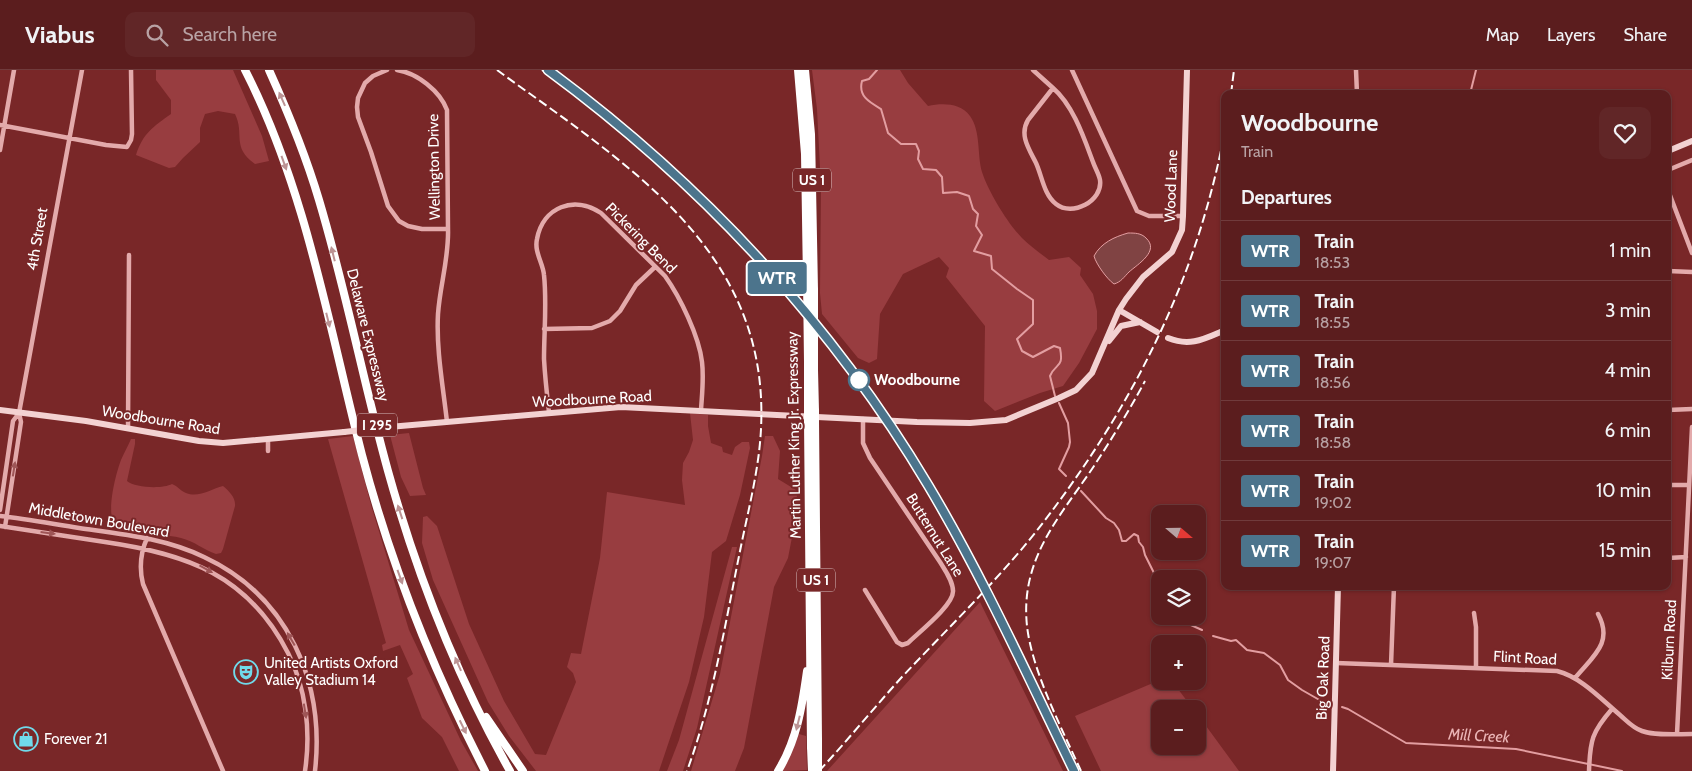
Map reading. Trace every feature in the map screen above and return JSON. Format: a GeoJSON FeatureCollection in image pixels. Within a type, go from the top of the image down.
{"type":"FeatureCollection","features":[{"type":"Feature","properties":{"kind":"highway","name":"I 295"},"geometry":{"type":"LineString","coordinates":[[245,70],[279,149],[297,201],[363,457],[388,543],[432,660],[486,771]]}},
{"type":"Feature","properties":{"kind":"highway","name":"Delaware Expressway"},"geometry":{"type":"LineString","coordinates":[[269,70],[294,128],[319,200],[387,468],[404,524],[433,607],[466,683],[510,771]]}},
{"type":"Feature","properties":{"kind":"highway","name":"Martin Luther King Jr. Expressway"},"geometry":{"type":"LineString","coordinates":[[798,70],[805,154],[808,362],[811,411],[810,640],[812,771]]}},
{"type":"Feature","properties":{"kind":"highway","name":"Martin Luther King Jr. Expressway"},"geometry":{"type":"LineString","coordinates":[[805,70],[811,134],[814,290],[814,370],[811,411]]}},
{"type":"Feature","properties":{"kind":"highway","name":"Martin Luther King Jr. Expressway"},"geometry":{"type":"LineString","coordinates":[[811,420],[818,771]]}},
{"type":"Feature","properties":{"kind":"highway"},"geometry":{"type":"LineString","coordinates":[[778,771],[787,755],[798,726],[804,694],[810,640]]}},
{"type":"Feature","properties":{"kind":"highway"},"geometry":{"type":"LineString","coordinates":[[466,683],[523,771]]}},
{"type":"Feature","properties":{"kind":"main road","name":"Wood Lane"},"geometry":{"type":"LineString","coordinates":[[1119,310],[1143,278],[1172,252],[1182,230],[1186,70]]}},
{"type":"Feature","properties":{"kind":"main road"},"geometry":{"type":"LineString","coordinates":[[1671,150],[1692,141]]}},
{"type":"Feature","properties":{"kind":"main road","name":"Woodbourne Road"},"geometry":{"type":"LineString","coordinates":[[0,410],[128,428],[199,441],[223,443],[549,412],[621,407],[970,423],[1006,420],[1076,390],[1092,373],[1119,310]]}},
{"type":"Feature","properties":{"kind":"main road"},"geometry":{"type":"LineString","coordinates":[[1119,310],[1157,332]]}},
{"type":"Feature","properties":{"kind":"main road"},"geometry":{"type":"LineString","coordinates":[[1101,352],[1121,326],[1140,322]]}},
{"type":"Feature","properties":{"kind":"main road"},"geometry":{"type":"LineString","coordinates":[[1168,338],[1181,343],[1193,342],[1221,332]]}},
{"type":"Feature","properties":{"kind":"main road","name":"Big Oak Road"},"geometry":{"type":"LineString","coordinates":[[1332,771],[1338,590]]}},
{"type":"Feature","properties":{"kind":"street"},"geometry":{"type":"LineString","coordinates":[[0,150],[2,126],[14,70]]}},
{"type":"Feature","properties":{"kind":"street","name":"4th Street"},"geometry":{"type":"LineString","coordinates":[[3,527],[7,517],[21,422],[19,413],[82,70]]}},
{"type":"Feature","properties":{"kind":"street"},"geometry":{"type":"LineString","coordinates":[[2,126],[124,148],[128,146],[132,134],[131,70]]}},
{"type":"Feature","properties":{"kind":"street","name":"Wellington Drive"},"geometry":{"type":"LineString","coordinates":[[387,70],[373,76],[365,83],[358,98],[357,107],[358,117],[372,152],[388,206],[398,221],[408,226],[422,229],[448,229]]}},
{"type":"Feature","properties":{"kind":"street","name":"Wellington Drive"},"geometry":{"type":"LineString","coordinates":[[397,70],[411,74],[436,92],[447,110],[447,257],[438,314],[438,335],[447,422]]}},
{"type":"Feature","properties":{"kind":"street"},"geometry":{"type":"LineString","coordinates":[[1033,70],[1054,88],[1062,95],[1085,141],[1100,180],[1097,194],[1091,201],[1075,209],[1056,204],[1049,195],[1024,136],[1028,120],[1054,88]]}},
{"type":"Feature","properties":{"kind":"street"},"geometry":{"type":"LineString","coordinates":[[1072,70],[1136,211],[1148,216],[1183,216]]}},
{"type":"Feature","properties":{"kind":"street"},"geometry":{"type":"LineString","coordinates":[[1356,70],[1357,90]]}},
{"type":"Feature","properties":{"kind":"street"},"geometry":{"type":"LineString","coordinates":[[1671,169],[1692,160]]}},
{"type":"Feature","properties":{"kind":"street"},"geometry":{"type":"LineString","coordinates":[[1671,198],[1692,253]]}},
{"type":"Feature","properties":{"kind":"street","name":"Pickering Bend"},"geometry":{"type":"LineString","coordinates":[[549,412],[544,362],[544,276],[538,254],[537,238],[544,220],[563,206],[579,204],[596,210],[608,220],[665,276],[679,298],[698,345],[702,363],[701,410]]}},
{"type":"Feature","properties":{"kind":"street"},"geometry":{"type":"LineString","coordinates":[[128,428],[129,255]]}},
{"type":"Feature","properties":{"kind":"street"},"geometry":{"type":"LineString","coordinates":[[544,329],[592,328],[610,322],[620,311],[636,285],[655,267]]}},
{"type":"Feature","properties":{"kind":"street"},"geometry":{"type":"LineString","coordinates":[[1671,271],[1692,272]]}},
{"type":"Feature","properties":{"kind":"street"},"geometry":{"type":"LineString","coordinates":[[1671,410],[1692,410]]}},
{"type":"Feature","properties":{"kind":"street","name":"4th Street"},"geometry":{"type":"LineString","coordinates":[[0,510],[13,421],[19,413]]}},
{"type":"Feature","properties":{"kind":"street","name":"Butternut Lane"},"geometry":{"type":"LineString","coordinates":[[862,419],[863,443],[870,458],[940,562],[954,592],[952,599],[942,611],[908,643],[902,645],[897,642],[865,590]]}},
{"type":"Feature","properties":{"kind":"street","name":"Kilburn Road"},"geometry":{"type":"LineString","coordinates":[[1677,734],[1692,427]]}},
{"type":"Feature","properties":{"kind":"street"},"geometry":{"type":"LineString","coordinates":[[268,439],[268,451]]}},
{"type":"Feature","properties":{"kind":"street"},"geometry":{"type":"LineString","coordinates":[[1671,485],[1689,485]]}},
{"type":"Feature","properties":{"kind":"street","name":"Middletown Boulevard"},"geometry":{"type":"LineString","coordinates":[[0,516],[147,538],[190,551],[214,562],[238,577],[256,592],[275,614],[299,652],[310,684],[317,719],[315,771]]}},
{"type":"Feature","properties":{"kind":"street","name":"Middletown Boulevard"},"geometry":{"type":"LineString","coordinates":[[3,527],[143,547],[185,559],[222,578],[248,599],[270,624],[290,658],[303,698],[307,733],[305,771]]}},
{"type":"Feature","properties":{"kind":"street"},"geometry":{"type":"LineString","coordinates":[[147,538],[143,547],[140,568],[143,584],[223,771]]}},
{"type":"Feature","properties":{"kind":"street"},"geometry":{"type":"LineString","coordinates":[[1671,558],[1686,557]]}},
{"type":"Feature","properties":{"kind":"street"},"geometry":{"type":"LineString","coordinates":[[1391,665],[1394,590]]}},
{"type":"Feature","properties":{"kind":"street"},"geometry":{"type":"LineString","coordinates":[[1474,613],[1476,667]]}},
{"type":"Feature","properties":{"kind":"street"},"geometry":{"type":"LineString","coordinates":[[1575,678],[1603,641],[1604,630],[1598,614]]}},
{"type":"Feature","properties":{"kind":"street","name":"Flint Road"},"geometry":{"type":"LineString","coordinates":[[1336,663],[1557,671],[1575,678],[1641,730],[1656,734],[1692,734]]}},
{"type":"Feature","properties":{"kind":"street"},"geometry":{"type":"LineString","coordinates":[[1589,771],[1593,736],[1597,727],[1612,709]]}},
{"type":"Feature","properties":{"kind":"shaded area"},"geometry":{"type":"Polygon","coordinates":[[[156,70],[233,70],[262,136],[269,161],[255,164],[248,158],[241,146],[238,121],[235,114],[218,111],[205,114],[200,128],[200,142],[175,167],[169,168],[136,155],[149,131],[171,114],[171,100],[156,80],[156,70]]]}},
{"type":"Feature","properties":{"kind":"shaded area"},"geometry":{"type":"Polygon","coordinates":[[[812,70],[900,70],[908,83],[928,106],[939,104],[956,106],[970,116],[976,129],[982,172],[1005,216],[1022,238],[1049,260],[1069,257],[1081,268],[1080,275],[1093,294],[1097,311],[1097,329],[1079,363],[1063,386],[995,411],[984,401],[985,326],[946,277],[949,268],[939,257],[903,274],[880,314],[877,359],[869,363],[858,358],[822,314],[820,293],[821,187],[817,109],[812,70]]]}},
{"type":"Feature","properties":{"kind":"shaded area"},"geometry":{"type":"Polygon","coordinates":[[[1128,233],[1144,236],[1150,243],[1151,248],[1142,261],[1121,281],[1114,284],[1102,271],[1094,256],[1100,247],[1108,241],[1128,233]]]}},
{"type":"Feature","properties":{"kind":"shaded area"},"geometry":{"type":"Polygon","coordinates":[[[690,413],[708,415],[711,443],[722,447],[723,452],[732,455],[735,447],[742,442],[749,442],[750,448],[740,495],[726,541],[712,552],[704,617],[689,682],[659,771],[536,771],[509,736],[488,702],[433,580],[422,543],[423,517],[427,516],[437,526],[469,624],[504,701],[535,754],[546,755],[576,682],[573,673],[567,667],[571,653],[581,654],[600,558],[607,492],[685,505],[682,480],[683,463],[693,440],[690,413]]]}},
{"type":"Feature","properties":{"kind":"shaded area"},"geometry":{"type":"Polygon","coordinates":[[[409,433],[426,495],[410,496],[401,477],[390,435],[409,433]]]}},
{"type":"Feature","properties":{"kind":"shaded area"},"geometry":{"type":"Polygon","coordinates":[[[353,436],[371,505],[409,630],[461,741],[478,771],[459,771],[442,737],[422,718],[407,678],[413,674],[400,645],[383,651],[382,645],[386,643],[328,439],[353,436]]]}},
{"type":"Feature","properties":{"kind":"shaded area"},"geometry":{"type":"Polygon","coordinates":[[[765,436],[773,436],[780,451],[778,479],[796,490],[798,506],[788,558],[774,587],[744,748],[735,771],[691,771],[720,674],[765,436]]]}},
{"type":"Feature","properties":{"kind":"shaded area"},"geometry":{"type":"Polygon","coordinates":[[[131,439],[135,439],[135,444],[127,481],[149,487],[162,487],[172,484],[191,494],[223,486],[230,492],[235,506],[221,553],[216,554],[181,538],[140,529],[120,528],[113,522],[111,505],[114,485],[122,457],[131,439]]]}},
{"type":"Feature","properties":{"kind":"shaded area"},"geometry":{"type":"Polygon","coordinates":[[[732,547],[737,547],[697,728],[683,771],[667,771],[679,740],[732,547]]]}},
{"type":"Feature","properties":{"kind":"shaded area"},"geometry":{"type":"Polygon","coordinates":[[[980,602],[1063,771],[827,771],[980,602]]]}},
{"type":"Feature","properties":{"kind":"shaded area"},"geometry":{"type":"Polygon","coordinates":[[[1151,684],[1151,690],[1179,690],[1186,700],[1151,700],[1151,755],[1206,755],[1206,726],[1239,771],[1101,771],[1075,716],[1151,684]]]}},
{"type":"Feature","properties":{"kind":"shaded area"},"geometry":{"type":"Polygon","coordinates":[[[799,734],[806,736],[807,770],[782,771],[799,734]]]}},
{"type":"Feature","properties":{"kind":"waterway","name":"Mill Creek"},"geometry":{"type":"LineString","coordinates":[[877,70],[869,79],[862,81],[861,86],[863,95],[881,109],[888,133],[901,144],[916,144],[919,151],[918,159],[923,169],[936,170],[942,177],[943,193],[957,192],[969,196],[973,209],[978,214],[976,226],[982,235],[974,251],[991,256],[992,269],[1033,300],[1033,324],[1017,339],[1022,351],[1033,357],[1054,346],[1060,348],[1060,362],[1050,376],[1055,396]]}},
{"type":"Feature","properties":{"kind":"waterway"},"geometry":{"type":"LineString","coordinates":[[1471,90],[1476,70]]}},
{"type":"Feature","properties":{"kind":"waterway","name":"Mill Creek"},"geometry":{"type":"LineString","coordinates":[[1059,403],[1068,423],[1070,442],[1059,469],[1066,476]]}},
{"type":"Feature","properties":{"kind":"waterway","name":"Mill Creek"},"geometry":{"type":"LineString","coordinates":[[1081,491],[1106,518],[1114,523],[1119,530],[1122,541],[1126,541],[1134,534],[1138,536],[1152,570]]}},
{"type":"Feature","properties":{"kind":"waterway","name":"Mill Creek"},"geometry":{"type":"LineString","coordinates":[[1191,625],[1202,630]]}},
{"type":"Feature","properties":{"kind":"waterway","name":"Mill Creek"},"geometry":{"type":"LineString","coordinates":[[1213,636],[1231,641],[1236,640],[1247,650],[1264,653],[1280,665],[1288,680],[1330,706]]}},
{"type":"Feature","properties":{"kind":"waterway","name":"Mill Creek"},"geometry":{"type":"LineString","coordinates":[[1342,707],[1406,743],[1516,749],[1622,771]]}},
{"type":"Feature","properties":{"kind":"railway"},"geometry":{"type":"LineString","coordinates":[[497,70],[593,140],[639,177],[680,217],[715,260],[741,310],[757,365],[761,429],[756,475],[711,690],[687,771]]}},
{"type":"Feature","properties":{"kind":"railway"},"geometry":{"type":"LineString","coordinates":[[542,70],[627,136],[698,199],[779,285],[853,377],[887,426],[949,527],[996,617],[1070,771]]}},
{"type":"Feature","properties":{"kind":"railway"},"geometry":{"type":"LineString","coordinates":[[1232,90],[1234,70]]}},
{"type":"Feature","properties":{"kind":"railway"},"geometry":{"type":"LineString","coordinates":[[819,771],[901,678],[1019,552],[1069,487],[1101,440],[1155,343],[1178,292],[1197,240],[1213,186],[1221,149]]}},
{"type":"Feature","properties":{"kind":"railway"},"geometry":{"type":"LineString","coordinates":[[1081,771],[1049,700],[1035,662],[1027,626],[1026,602],[1029,581],[1044,541],[1106,447],[1145,381]]}},
{"type":"Feature","properties":{"kind":"train","name":"WTR"},"geometry":{"type":"LineString","coordinates":[[548,70],[626,130],[712,209],[782,284],[818,326],[850,368],[887,420],[946,516],[982,583],[1074,771]]}},
{"type":"Feature","properties":{"kind":"place","name":"Woodbourne"},"geometry":{"type":"Point","coordinates":[859,380]}},
{"type":"Feature","properties":{"kind":"place","name":"United Artists Oxford Valley Stadium 14"},"geometry":{"type":"Point","coordinates":[246,672]}},
{"type":"Feature","properties":{"kind":"place","name":"Forever 21"},"geometry":{"type":"Point","coordinates":[26,739]}}]}
